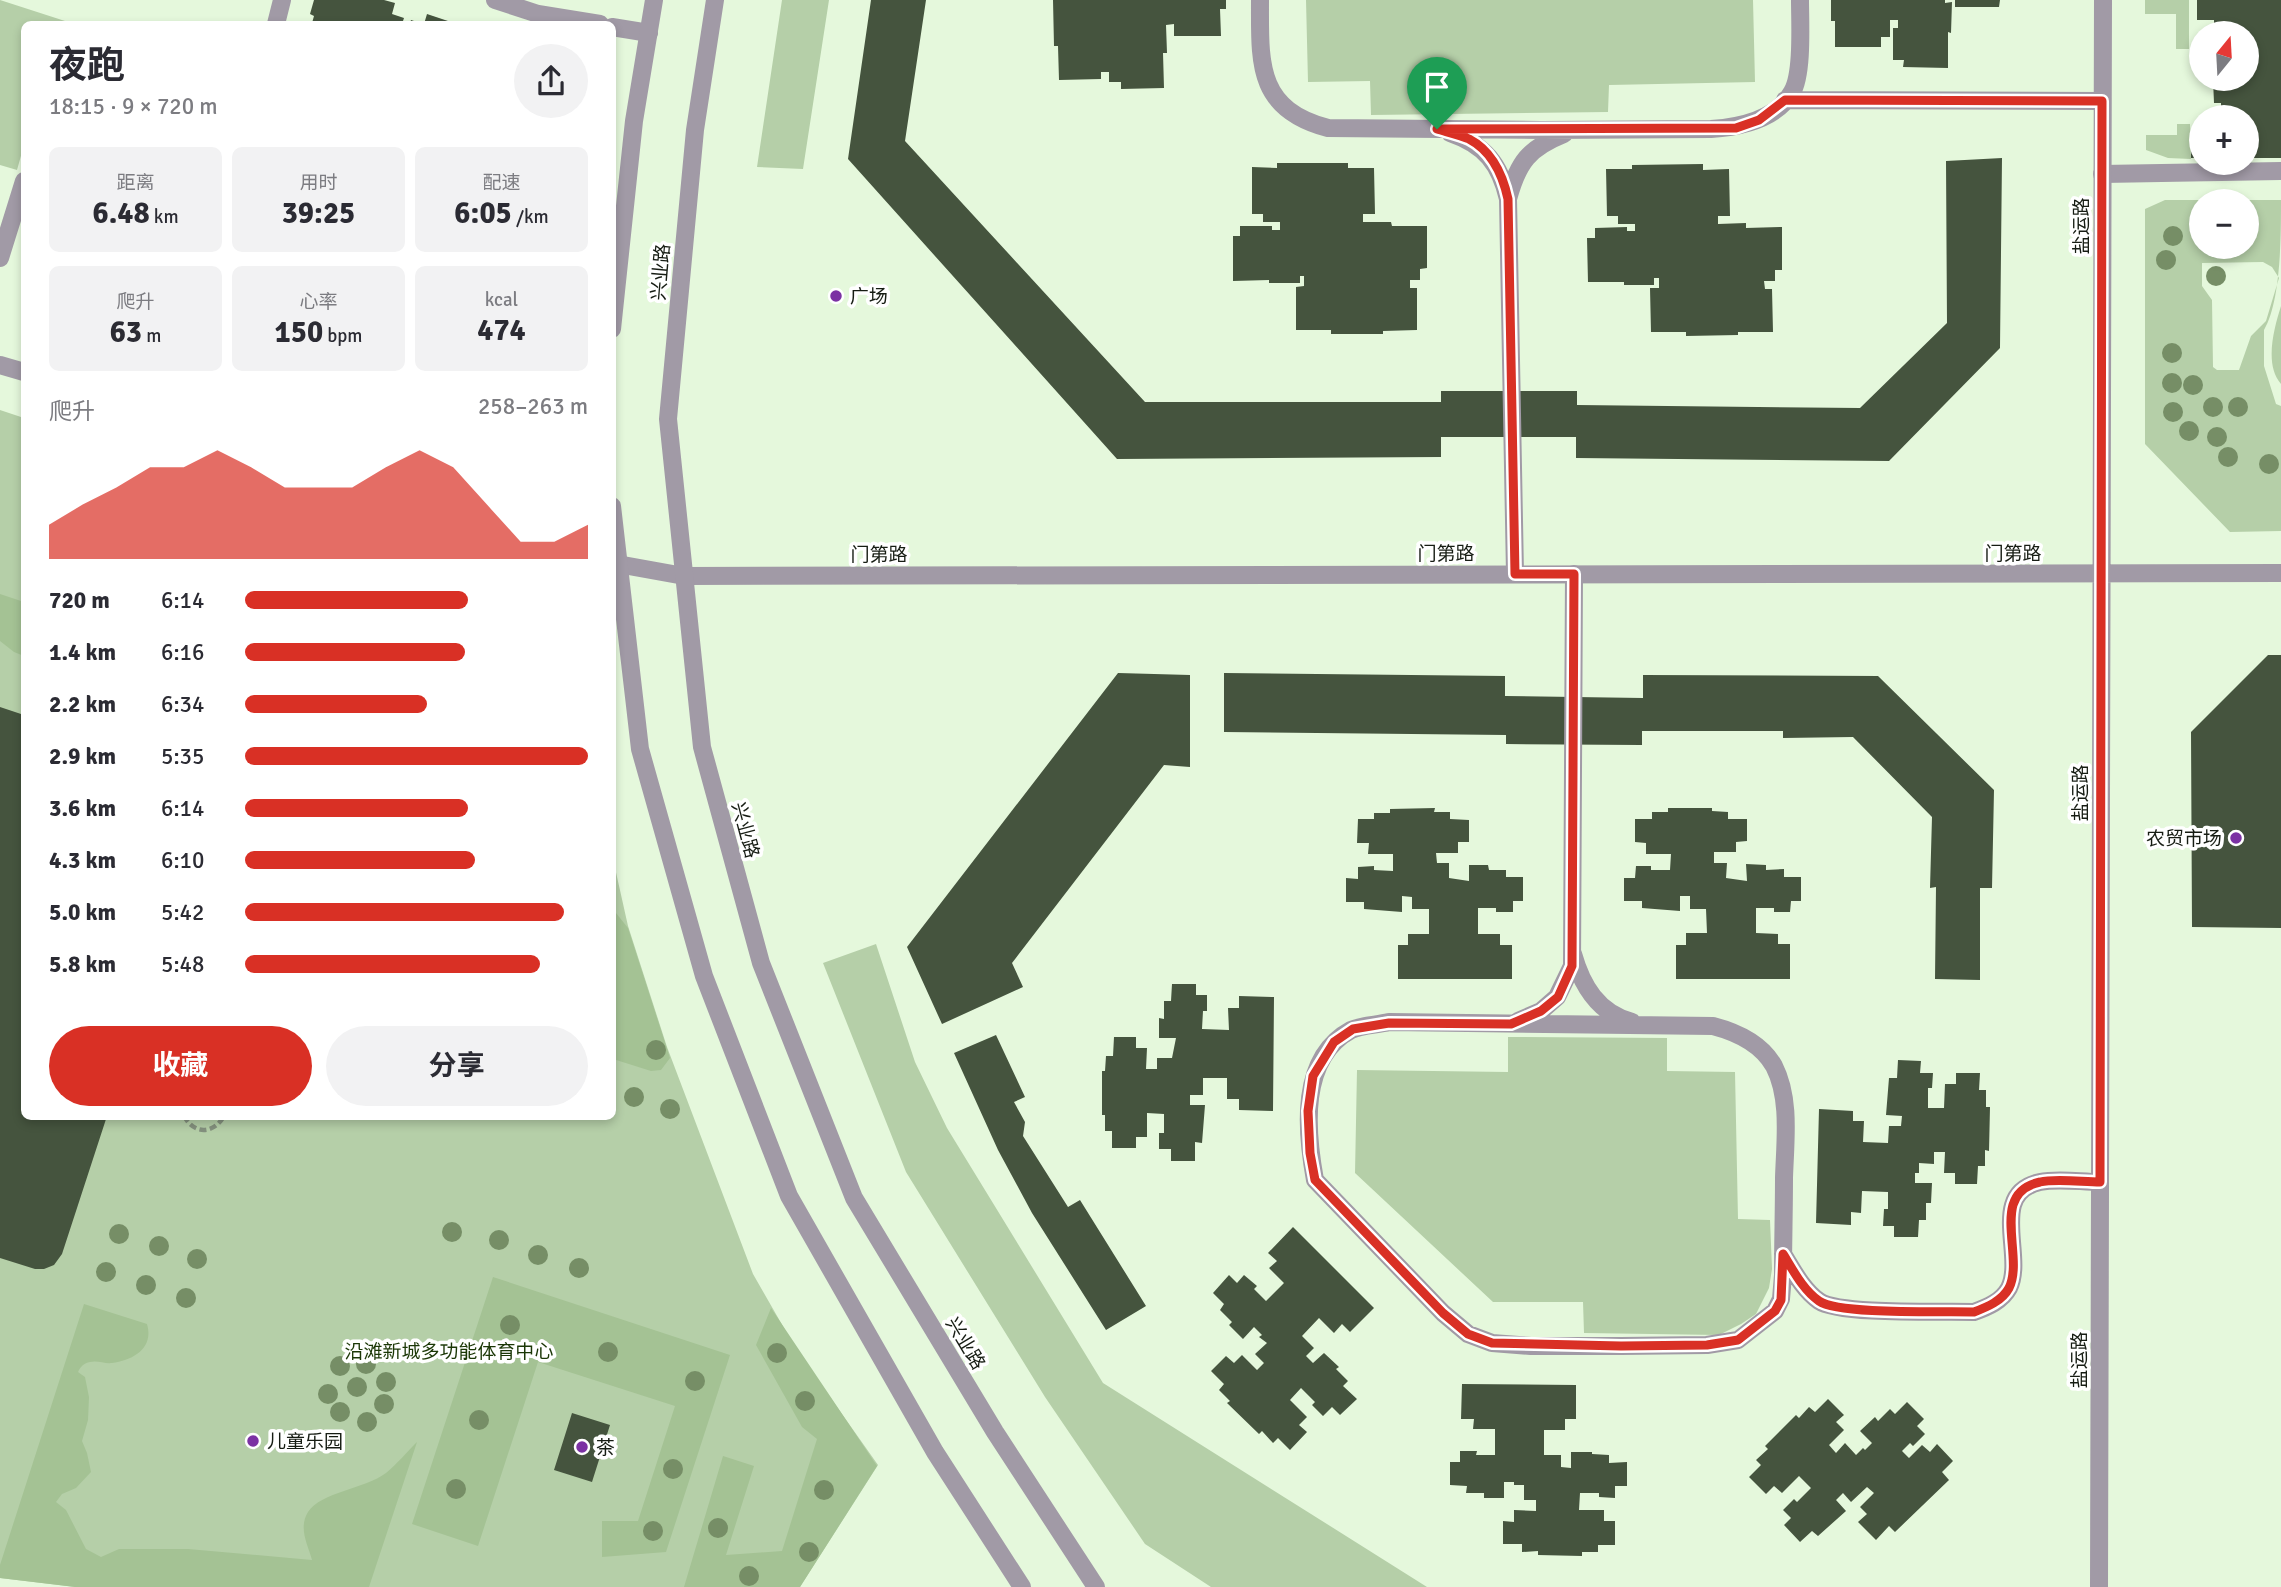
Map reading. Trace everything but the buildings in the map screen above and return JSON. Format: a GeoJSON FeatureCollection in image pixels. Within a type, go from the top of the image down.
{"type":"FeatureCollection","features":[{"type":"Feature","properties":{"kind":"street"},"geometry":{"type":"LineString","coordinates":[[277,21],[282,0]]}},
{"type":"Feature","properties":{"kind":"street"},"geometry":{"type":"LineString","coordinates":[[495,0],[538,14],[581,21]]}},
{"type":"Feature","properties":{"kind":"street"},"geometry":{"type":"LineString","coordinates":[[616,291],[634,121],[654,0]]}},
{"type":"Feature","properties":{"kind":"street","name":"兴业路"},"geometry":{"type":"LineString","coordinates":[[715,0],[695,130],[668,419],[702,747],[761,963],[854,1198],[995,1432],[1096,1587]]}},
{"type":"Feature","properties":{"kind":"street"},"geometry":{"type":"LineString","coordinates":[[1260,0],[1262,70],[1278,100],[1307,122],[1328,128],[1574,130],[1736,128],[1759,120],[1793,91],[1799,60],[1800,0]]}},
{"type":"Feature","properties":{"kind":"street","name":"盐运路"},"geometry":{"type":"LineString","coordinates":[[2099,1587],[2103,0]]}},
{"type":"Feature","properties":{"kind":"street"},"geometry":{"type":"LineString","coordinates":[[616,28],[649,33]]}},
{"type":"Feature","properties":{"kind":"street"},"geometry":{"type":"LineString","coordinates":[[1785,100],[2102,101]]}},
{"type":"Feature","properties":{"kind":"street"},"geometry":{"type":"LineString","coordinates":[[1437,129],[1470,140],[1487,154],[1505,183],[1508,199],[1515,574]]}},
{"type":"Feature","properties":{"kind":"street"},"geometry":{"type":"LineString","coordinates":[[1508,199],[1514,178],[1533,149],[1574,130]]}},
{"type":"Feature","properties":{"kind":"street"},"geometry":{"type":"LineString","coordinates":[[2102,173],[2281,171]]}},
{"type":"Feature","properties":{"kind":"street"},"geometry":{"type":"LineString","coordinates":[[0,258],[21,191]]}},
{"type":"Feature","properties":{"kind":"street"},"geometry":{"type":"LineString","coordinates":[[0,365],[21,371]]}},
{"type":"Feature","properties":{"kind":"street","name":"门第路"},"geometry":{"type":"LineString","coordinates":[[616,564],[684,576],[2281,573]]}},
{"type":"Feature","properties":{"kind":"street"},"geometry":{"type":"LineString","coordinates":[[616,571],[640,749],[704,976],[789,1196],[934,1452],[1023,1587]]}},
{"type":"Feature","properties":{"kind":"street"},"geometry":{"type":"LineString","coordinates":[[1511,1024],[1541,1011],[1558,997],[1572,966],[1574,574]]}},
{"type":"Feature","properties":{"kind":"street"},"geometry":{"type":"LineString","coordinates":[[1573,953],[1586,988],[1597,1002],[1608,1012],[1624,1020],[1645,1025]]}},
{"type":"Feature","properties":{"kind":"street"},"geometry":{"type":"LineString","coordinates":[[1389,1023],[1511,1024],[1713,1026],[1737,1032],[1758,1048],[1773,1065],[1781,1086],[1786,1121],[1781,1300],[1775,1311],[1738,1340],[1707,1345],[1492,1343],[1468,1334],[1451,1320],[1315,1180],[1310,1153],[1308,1111],[1313,1076],[1334,1042],[1353,1029],[1389,1023]]}},
{"type":"Feature","properties":{"kind":"street"},"geometry":{"type":"LineString","coordinates":[[1783,1254],[1800,1282],[1820,1302],[1846,1310],[1974,1312],[1998,1301],[2009,1287],[2012,1270],[2012,1213],[2015,1199],[2022,1189],[2040,1181],[2100,1182]]}},
{"type":"Feature","properties":{"kind":"path"},"geometry":{"type":"LineString","coordinates":[[186,1120],[197,1130],[208,1131],[219,1125],[222,1120]]}},
{"type":"Feature","properties":{"kind":"green space"},"geometry":{"type":"Polygon","coordinates":[[[0,0],[65,21],[21,21],[21,156],[17,170],[0,165],[0,0]]]}},
{"type":"Feature","properties":{"kind":"green space"},"geometry":{"type":"Polygon","coordinates":[[[782,0],[829,0],[803,169],[757,167],[782,0]]]}},
{"type":"Feature","properties":{"kind":"green space"},"geometry":{"type":"Polygon","coordinates":[[[1306,0],[1753,0],[1755,82],[1609,85],[1608,112],[1371,115],[1370,81],[1308,82],[1306,0]]]}},
{"type":"Feature","properties":{"kind":"green space"},"geometry":{"type":"Polygon","coordinates":[[[2145,0],[2189,0],[2189,49],[2176,49],[2176,14],[2145,14],[2145,0]]]}},
{"type":"Feature","properties":{"kind":"green space"},"geometry":{"type":"Polygon","coordinates":[[[2177,124],[2189,124],[2189,159],[2168,158],[2146,150],[2146,135],[2177,135],[2177,124]]]}},
{"type":"Feature","properties":{"kind":"green space"},"geometry":{"type":"Polygon","coordinates":[[[2165,200],[2189,200],[2189,259],[2259,259],[2259,200],[2281,200],[2278,276],[2272,267],[2263,262],[2202,263],[2202,286],[2212,300],[2213,367],[2217,370],[2239,370],[2251,336],[2266,321],[2277,285],[2270,318],[2264,330],[2264,366],[2276,404],[2281,406],[2281,531],[2230,532],[2145,444],[2145,209],[2165,200]]]}},
{"type":"Feature","properties":{"kind":"green space"},"geometry":{"type":"Polygon","coordinates":[[[2281,306],[2281,384],[2273,367],[2272,346],[2281,306]]]}},
{"type":"Feature","properties":{"kind":"green space","name":"沿滩新城多功能体育中心"},"geometry":{"type":"Polygon","coordinates":[[[0,410],[21,417],[21,1120],[616,1120],[616,872],[628,926],[667,1047],[753,1274],[796,1349],[878,1465],[800,1587],[76,1587],[0,1578],[0,410]]]}},
{"type":"Feature","properties":{"kind":"green space"},"geometry":{"type":"Polygon","coordinates":[[[0,594],[21,601],[21,655],[0,641],[0,594]]]}},
{"type":"Feature","properties":{"kind":"green space"},"geometry":{"type":"Polygon","coordinates":[[[616,913],[628,928],[670,1058],[661,1070],[651,1071],[616,1060],[616,913]]]}},
{"type":"Feature","properties":{"kind":"green space"},"geometry":{"type":"Polygon","coordinates":[[[876,944],[915,1062],[947,1128],[1103,1383],[1427,1587],[1211,1587],[1145,1544],[1045,1397],[906,1172],[823,963],[876,944]]]}},
{"type":"Feature","properties":{"kind":"green space"},"geometry":{"type":"Polygon","coordinates":[[[1508,1037],[1667,1038],[1667,1071],[1735,1072],[1738,1219],[1770,1220],[1772,1269],[1769,1288],[1756,1314],[1719,1335],[1584,1333],[1583,1302],[1493,1302],[1355,1173],[1357,1070],[1508,1072],[1508,1037]]]}},
{"type":"Feature","properties":{"kind":"green space"},"geometry":{"type":"Polygon","coordinates":[[[493,1277],[730,1355],[666,1552],[602,1557],[602,1521],[638,1521],[675,1406],[538,1362],[478,1546],[412,1524],[493,1277]]]}},
{"type":"Feature","properties":{"kind":"green space"},"geometry":{"type":"Polygon","coordinates":[[[84,1304],[147,1324],[148,1332],[145,1346],[135,1356],[112,1363],[95,1361],[82,1366],[78,1372],[85,1377],[89,1397],[88,1420],[82,1441],[91,1472],[76,1488],[62,1494],[56,1502],[66,1510],[86,1549],[101,1557],[119,1549],[188,1549],[312,1560],[304,1524],[314,1505],[386,1473],[417,1442],[369,1587],[75,1587],[0,1578],[0,1565],[84,1304]]]}},
{"type":"Feature","properties":{"kind":"green space"},"geometry":{"type":"Polygon","coordinates":[[[771,1308],[877,1466],[800,1587],[684,1587],[723,1456],[754,1466],[726,1555],[782,1551],[817,1439],[802,1427],[756,1345],[771,1308]]]}},
{"type":"Feature","properties":{"kind":"place","name":"广场"},"geometry":{"type":"Point","coordinates":[836,296]}},
{"type":"Feature","properties":{"kind":"place","name":"农贸市场"},"geometry":{"type":"Point","coordinates":[2236,838]}},
{"type":"Feature","properties":{"kind":"place","name":"儿童乐园"},"geometry":{"type":"Point","coordinates":[253,1441]}},
{"type":"Feature","properties":{"kind":"place","name":"茶"},"geometry":{"type":"Point","coordinates":[582,1447]}},
{"type":"Feature","properties":{"kind":"route"},"geometry":{"type":"LineString","coordinates":[[1785,100],[2102,101],[2100,1182],[2040,1181],[2022,1189],[2015,1199],[2012,1213],[2012,1270],[2009,1287],[1998,1301],[1987,1307],[1974,1312],[1846,1310],[1820,1302],[1800,1282],[1783,1254],[1781,1300],[1775,1311],[1738,1340],[1707,1345],[1531,1346],[1492,1343],[1468,1334],[1443,1313],[1315,1180],[1310,1153],[1308,1111],[1313,1076],[1334,1042],[1353,1029],[1389,1023],[1511,1024],[1541,1011],[1558,997],[1572,966],[1574,574],[1515,574],[1508,199],[1505,183],[1487,154],[1470,140],[1437,129],[1736,128],[1759,120],[1785,100]]}}]}
